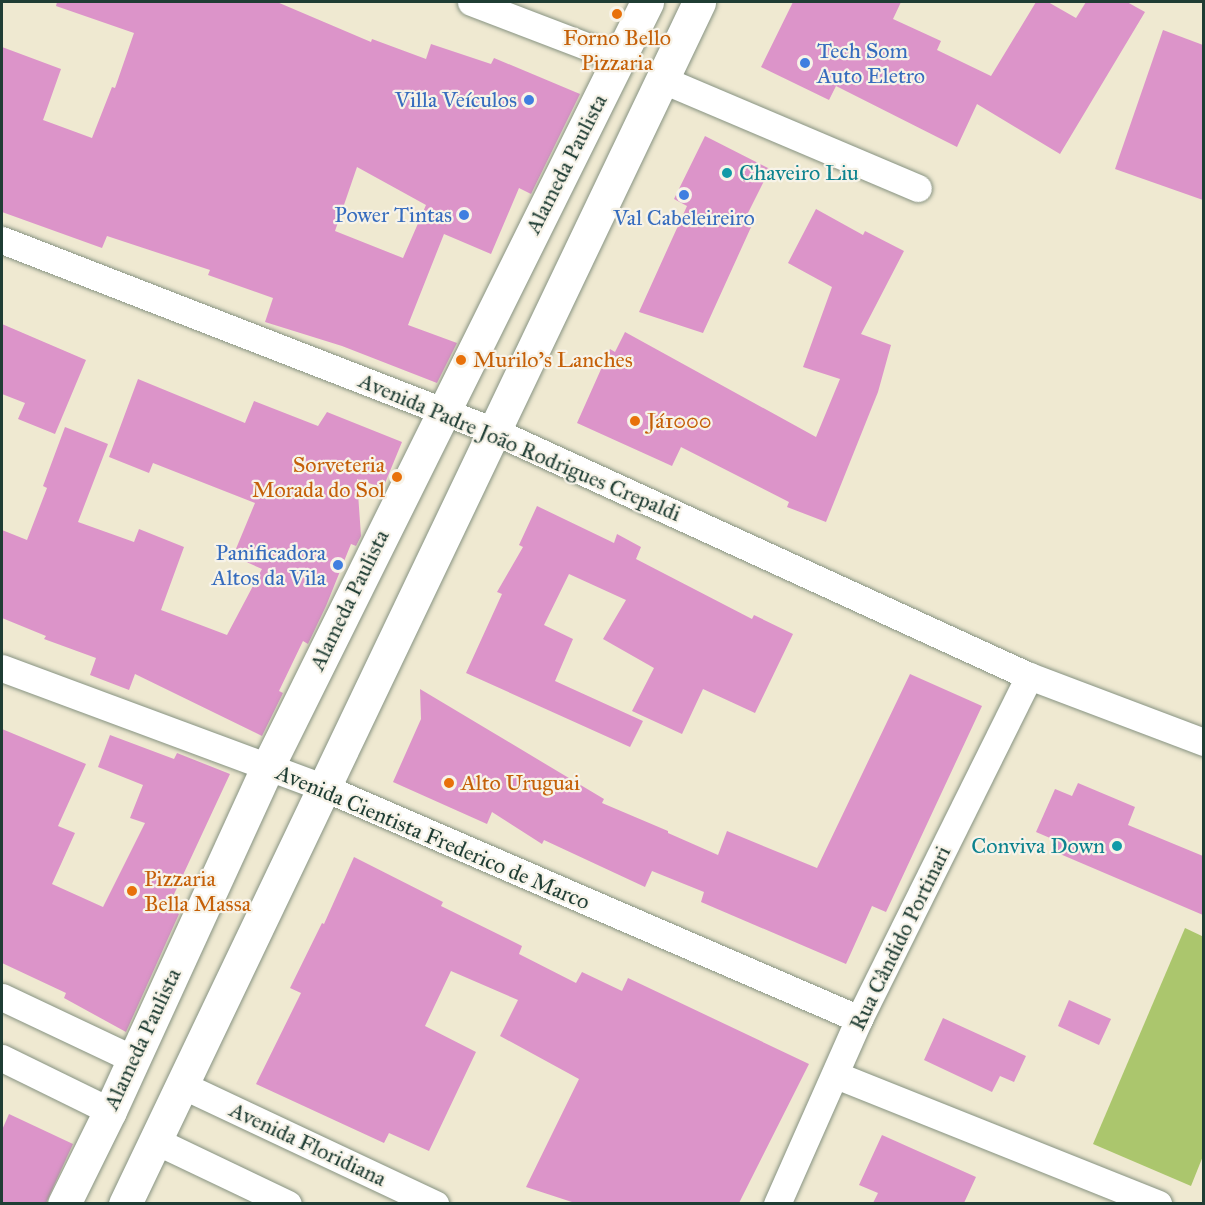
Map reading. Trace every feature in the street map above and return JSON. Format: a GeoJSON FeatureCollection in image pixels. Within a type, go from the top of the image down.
{"type":"FeatureCollection","features":[{"type":"Feature","properties":{"kind":"main road","name":"Alameda Paulista"},"geometry":{"type":"LineString","coordinates":[[64,1203],[110,1111],[267,768],[443,409],[647,2]]}},
{"type":"Feature","properties":{"kind":"main road"},"geometry":{"type":"LineString","coordinates":[[124,1203],[156,1141],[699,2]]}},
{"type":"Feature","properties":{"kind":"street"},"geometry":{"type":"LineString","coordinates":[[471,2],[618,58]]}},
{"type":"Feature","properties":{"kind":"street"},"geometry":{"type":"LineString","coordinates":[[661,79],[918,188]]}},
{"type":"Feature","properties":{"kind":"street","name":"Avenida Padre João Rodrigues Crepaldi"},"geometry":{"type":"LineString","coordinates":[[2,240],[443,409],[1029,676],[1203,742]]}},
{"type":"Feature","properties":{"kind":"street","name":"Avenida Cientista Frederico de Marco"},"geometry":{"type":"LineString","coordinates":[[2,668],[325,788],[859,1019]]}},
{"type":"Feature","properties":{"kind":"street","name":"Rua Cândido Portinari"},"geometry":{"type":"LineString","coordinates":[[777,1203],[859,1019],[1029,676]]}},
{"type":"Feature","properties":{"kind":"street"},"geometry":{"type":"LineString","coordinates":[[2,997],[133,1059]]}},
{"type":"Feature","properties":{"kind":"street"},"geometry":{"type":"LineString","coordinates":[[2,1058],[110,1111]]}},
{"type":"Feature","properties":{"kind":"street"},"geometry":{"type":"LineString","coordinates":[[836,1075],[1158,1203]]}},
{"type":"Feature","properties":{"kind":"street","name":"Avenida Floridiana"},"geometry":{"type":"LineString","coordinates":[[182,1085],[435,1203]]}},
{"type":"Feature","properties":{"kind":"street"},"geometry":{"type":"LineString","coordinates":[[156,1141],[288,1203]]}},
{"type":"Feature","properties":{"kind":"green space"},"geometry":{"type":"Polygon","coordinates":[[[1185,928],[1204,937],[1203,1156],[1191,1186],[1093,1144],[1185,928]]]}},
{"type":"Feature","properties":{"kind":"building"},"geometry":{"type":"Polygon","coordinates":[[[57,2],[277,2],[371,42],[372,39],[426,59],[431,44],[491,64],[494,58],[580,94],[531,194],[519,188],[491,254],[444,234],[408,325],[457,343],[437,383],[342,346],[265,322],[273,298],[208,275],[210,270],[107,236],[102,248],[2,212],[2,47],[61,69],[43,120],[92,138],[112,87],[115,88],[134,33],[56,6],[57,2]],[[357,167],[335,231],[403,258],[426,205],[357,167]]]}},
{"type":"Feature","properties":{"kind":"building"},"geometry":{"type":"Polygon","coordinates":[[[793,2],[901,2],[893,19],[941,41],[937,50],[991,76],[1036,2],[1048,2],[1076,18],[1086,2],[1127,2],[1145,12],[1060,154],[977,104],[957,147],[836,86],[829,100],[761,67],[793,2]]]}},
{"type":"Feature","properties":{"kind":"building"},"geometry":{"type":"Polygon","coordinates":[[[1163,30],[1203,45],[1203,200],[1115,169],[1163,30]]]}},
{"type":"Feature","properties":{"kind":"building"},"geometry":{"type":"Polygon","coordinates":[[[705,136],[770,169],[744,221],[752,225],[703,333],[639,312],[687,206],[674,199],[705,136]]]}},
{"type":"Feature","properties":{"kind":"building"},"geometry":{"type":"Polygon","coordinates":[[[816,209],[863,235],[865,231],[904,251],[861,334],[891,345],[878,392],[826,522],[787,507],[789,502],[681,447],[672,466],[577,423],[610,349],[615,352],[625,332],[816,437],[840,379],[803,367],[832,287],[788,263],[816,209]]]}},
{"type":"Feature","properties":{"kind":"building"},"geometry":{"type":"Polygon","coordinates":[[[2,324],[86,360],[55,434],[18,419],[25,403],[2,394],[2,324]]]}},
{"type":"Feature","properties":{"kind":"building"},"geometry":{"type":"Polygon","coordinates":[[[138,379],[245,423],[254,401],[318,426],[327,412],[402,442],[383,488],[357,479],[361,536],[356,546],[351,544],[308,644],[303,641],[279,691],[283,693],[262,736],[135,674],[129,690],[90,675],[96,658],[44,639],[46,636],[2,618],[2,530],[27,540],[47,488],[43,486],[65,427],[108,444],[78,522],[134,542],[139,529],[184,547],[161,610],[227,635],[262,569],[233,556],[255,503],[153,463],[149,473],[109,457],[138,379]]]}},
{"type":"Feature","properties":{"kind":"building"},"geometry":{"type":"Polygon","coordinates":[[[537,506],[614,543],[617,534],[641,547],[636,559],[752,619],[754,615],[793,634],[755,713],[703,689],[682,734],[632,711],[654,668],[603,639],[626,600],[569,574],[544,625],[573,639],[555,681],[643,721],[630,747],[466,673],[502,594],[497,592],[523,547],[519,545],[537,506]]]}},
{"type":"Feature","properties":{"kind":"building"},"geometry":{"type":"Polygon","coordinates":[[[910,674],[982,706],[886,912],[872,906],[846,964],[701,902],[704,892],[652,871],[645,887],[544,840],[542,844],[492,812],[487,824],[393,782],[421,719],[420,689],[604,799],[602,803],[668,831],[668,833],[718,855],[727,831],[817,868],[910,674]]]}},
{"type":"Feature","properties":{"kind":"building"},"geometry":{"type":"Polygon","coordinates":[[[2,729],[86,764],[58,826],[75,833],[52,884],[103,907],[145,823],[130,818],[143,785],[98,767],[110,735],[174,759],[177,753],[230,774],[169,905],[179,914],[126,1032],[64,998],[66,993],[2,963],[2,729]]]}},
{"type":"Feature","properties":{"kind":"building","name":"Conviva Down"},"geometry":{"type":"Polygon","coordinates":[[[1078,783],[1135,807],[1128,825],[1203,856],[1203,915],[1053,851],[1057,841],[1036,832],[1055,789],[1072,796],[1078,783]]]}},
{"type":"Feature","properties":{"kind":"building"},"geometry":{"type":"Polygon","coordinates":[[[354,857],[443,902],[441,906],[522,946],[519,954],[576,983],[582,972],[622,991],[628,978],[809,1064],[739,1203],[575,1203],[526,1187],[579,1079],[500,1036],[518,1000],[451,971],[425,1026],[476,1052],[429,1151],[389,1133],[384,1143],[256,1084],[301,993],[290,988],[322,923],[324,924],[354,857]]]}},
{"type":"Feature","properties":{"kind":"building"},"geometry":{"type":"Polygon","coordinates":[[[1069,1000],[1111,1019],[1099,1045],[1058,1026],[1069,1000]]]}},
{"type":"Feature","properties":{"kind":"building"},"geometry":{"type":"Polygon","coordinates":[[[943,1018],[1026,1056],[1014,1082],[1000,1076],[992,1092],[924,1060],[943,1018]]]}},
{"type":"Feature","properties":{"kind":"building"},"geometry":{"type":"Polygon","coordinates":[[[9,1114],[73,1144],[46,1203],[2,1203],[2,1130],[9,1114]]]}},
{"type":"Feature","properties":{"kind":"building"},"geometry":{"type":"Polygon","coordinates":[[[882,1135],[976,1177],[964,1203],[873,1203],[878,1193],[859,1185],[882,1135]]]}},
{"type":"Feature","properties":{"kind":"place","name":"Forno Bello Pizzaria"},"geometry":{"type":"Point","coordinates":[617,14]}},
{"type":"Feature","properties":{"kind":"place","name":"Tech Som Auto Eletro"},"geometry":{"type":"Point","coordinates":[805,63]}},
{"type":"Feature","properties":{"kind":"place","name":"Villa Veículos"},"geometry":{"type":"Point","coordinates":[529,100]}},
{"type":"Feature","properties":{"kind":"place","name":"Chaveiro Liu"},"geometry":{"type":"Point","coordinates":[727,173]}},
{"type":"Feature","properties":{"kind":"place","name":"Val Cabeleireiro"},"geometry":{"type":"Point","coordinates":[684,195]}},
{"type":"Feature","properties":{"kind":"place","name":"Power Tintas"},"geometry":{"type":"Point","coordinates":[464,215]}},
{"type":"Feature","properties":{"kind":"place","name":"Murilo's Lanches"},"geometry":{"type":"Point","coordinates":[461,360]}},
{"type":"Feature","properties":{"kind":"place","name":"Já1000"},"geometry":{"type":"Point","coordinates":[635,421]}},
{"type":"Feature","properties":{"kind":"place","name":"Sorveteria Morada do Sol"},"geometry":{"type":"Point","coordinates":[397,477]}},
{"type":"Feature","properties":{"kind":"place","name":"Panificadora Altos da Vila"},"geometry":{"type":"Point","coordinates":[338,565]}},
{"type":"Feature","properties":{"kind":"place","name":"Alto Uruguai"},"geometry":{"type":"Point","coordinates":[449,783]}},
{"type":"Feature","properties":{"kind":"place","name":"Conviva Down"},"geometry":{"type":"Point","coordinates":[1117,846]}},
{"type":"Feature","properties":{"kind":"place","name":"Pizzaria Bella Massa"},"geometry":{"type":"Point","coordinates":[132,891]}}]}
